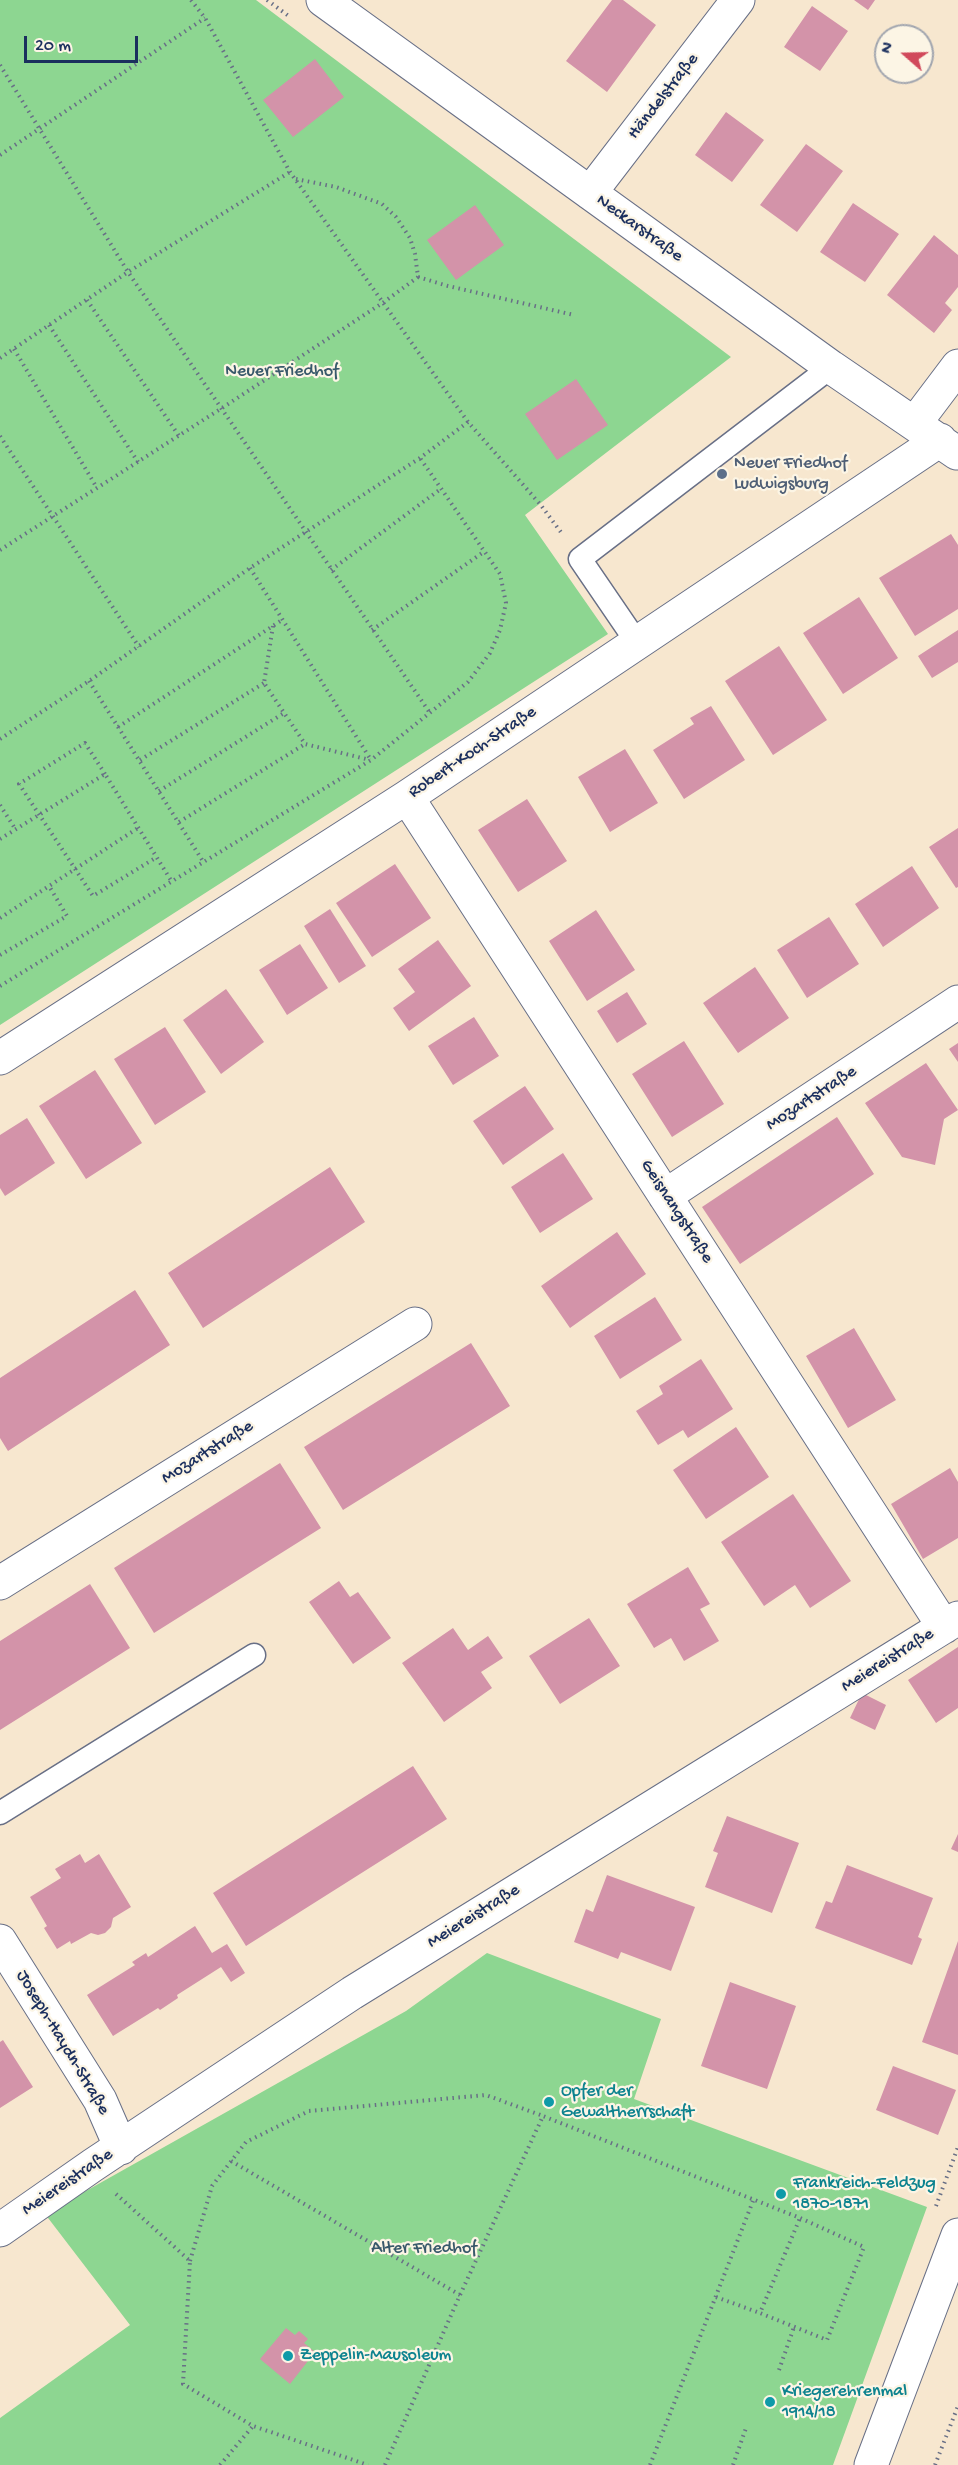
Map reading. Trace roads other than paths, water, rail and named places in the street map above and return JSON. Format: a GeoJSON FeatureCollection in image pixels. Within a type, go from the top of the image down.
{"type":"FeatureCollection","features":[{"type":"Feature","properties":{"kind":"street","name":"Neckarstraße"},"geometry":{"type":"LineString","coordinates":[[323,0],[831,367],[938,439]]}},
{"type":"Feature","properties":{"kind":"street","name":"Händelstraße"},"geometry":{"type":"LineString","coordinates":[[590,193],[738,0]]}},
{"type":"Feature","properties":{"kind":"street","name":"Robert-Koch-Straße"},"geometry":{"type":"LineString","coordinates":[[0,1058],[407,797],[638,644],[938,439],[958,366]]}},
{"type":"Feature","properties":{"kind":"street","name":"Geisnangstraße"},"geometry":{"type":"LineString","coordinates":[[407,797],[665,1196],[951,1623]]}},
{"type":"Feature","properties":{"kind":"street","name":"Mozartstraße"},"geometry":{"type":"LineString","coordinates":[[665,1196],[958,1002]]}},
{"type":"Feature","properties":{"kind":"street","name":"Mozartstraße"},"geometry":{"type":"LineString","coordinates":[[0,1583],[415,1324]]}},
{"type":"Feature","properties":{"kind":"street","name":"Meiereistraße"},"geometry":{"type":"LineString","coordinates":[[0,2230],[93,2165],[352,1993],[951,1623]]}},
{"type":"Feature","properties":{"kind":"street","name":"Joseph-Haydn-Straße"},"geometry":{"type":"LineString","coordinates":[[0,1941],[100,2100],[121,2148]]}},
{"type":"Feature","properties":{"kind":"street"},"geometry":{"type":"LineString","coordinates":[[871,2465],[958,2235]]}},
{"type":"Feature","properties":{"kind":"lane"},"geometry":{"type":"LineString","coordinates":[[638,644],[580,559],[831,367]]}},
{"type":"Feature","properties":{"kind":"lane"},"geometry":{"type":"LineString","coordinates":[[0,1813],[254,1655]]}},
{"type":"Feature","properties":{"kind":"place","name":"Neuer Friedhof Ludwigsburg"},"geometry":{"type":"Point","coordinates":[722,474]}},
{"type":"Feature","properties":{"kind":"place","name":"Opfer der Gewaltherrschaft"},"geometry":{"type":"Point","coordinates":[549,2102]}},
{"type":"Feature","properties":{"kind":"place","name":"Frankreich-Feldzug 1870-1871"},"geometry":{"type":"Point","coordinates":[781,2194]}},
{"type":"Feature","properties":{"kind":"place","name":"Zeppelin-Mausoleum"},"geometry":{"type":"Point","coordinates":[288,2356]}},
{"type":"Feature","properties":{"kind":"place","name":"Kriegerehrenmal 1914/18"},"geometry":{"type":"Point","coordinates":[770,2402]}},
{"type":"Feature","properties":{"kind":"park label","name":"Neuer Friedhof"},"geometry":{"type":"Point","coordinates":[282,372]}},
{"type":"Feature","properties":{"kind":"park label","name":"Alter Friedhof"},"geometry":{"type":"Point","coordinates":[424,2249]}}]}
